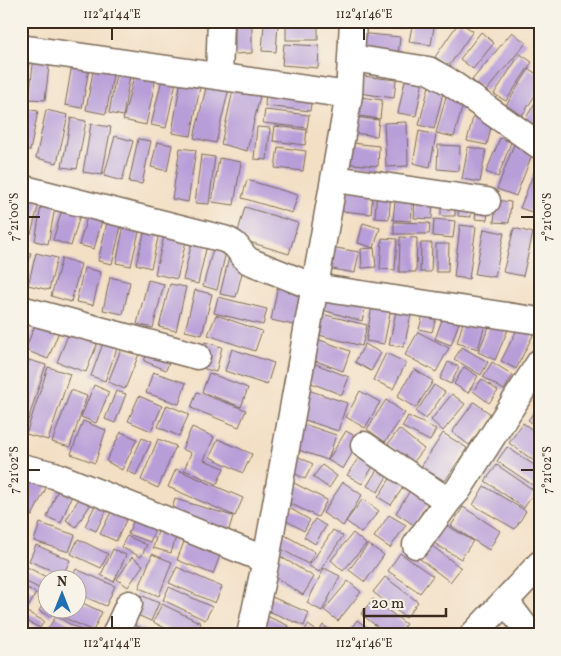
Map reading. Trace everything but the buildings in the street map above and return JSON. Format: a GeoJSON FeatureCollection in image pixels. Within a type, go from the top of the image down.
{"type":"FeatureCollection","features":[{"type":"Feature","properties":{"kind":"street"},"geometry":{"type":"LineString","coordinates":[[219,75],[221,21]]}},
{"type":"Feature","properties":{"kind":"street"},"geometry":{"type":"LineString","coordinates":[[250,635],[266,560],[335,179],[349,95],[353,21]]}},
{"type":"Feature","properties":{"kind":"street"},"geometry":{"type":"LineString","coordinates":[[21,48],[349,95]]}},
{"type":"Feature","properties":{"kind":"street"},"geometry":{"type":"LineString","coordinates":[[352,58],[428,70],[448,81],[540,146]]}},
{"type":"Feature","properties":{"kind":"street"},"geometry":{"type":"LineString","coordinates":[[335,179],[487,201]]}},
{"type":"Feature","properties":{"kind":"street"},"geometry":{"type":"LineString","coordinates":[[21,188],[224,238],[236,243],[244,257],[249,261],[314,287],[540,320]]}},
{"type":"Feature","properties":{"kind":"street"},"geometry":{"type":"LineString","coordinates":[[21,308],[197,356]]}},
{"type":"Feature","properties":{"kind":"street"},"geometry":{"type":"LineString","coordinates":[[416,545],[468,474],[540,362]]}},
{"type":"Feature","properties":{"kind":"street"},"geometry":{"type":"LineString","coordinates":[[364,445],[448,501]]}},
{"type":"Feature","properties":{"kind":"street"},"geometry":{"type":"LineString","coordinates":[[21,467],[54,475],[266,560]]}},
{"type":"Feature","properties":{"kind":"street"},"geometry":{"type":"LineString","coordinates":[[473,635],[540,564]]}},
{"type":"Feature","properties":{"kind":"street"},"geometry":{"type":"LineString","coordinates":[[506,602],[531,635]]}},
{"type":"Feature","properties":{"kind":"street"},"geometry":{"type":"LineString","coordinates":[[115,635],[129,604]]}}]}
